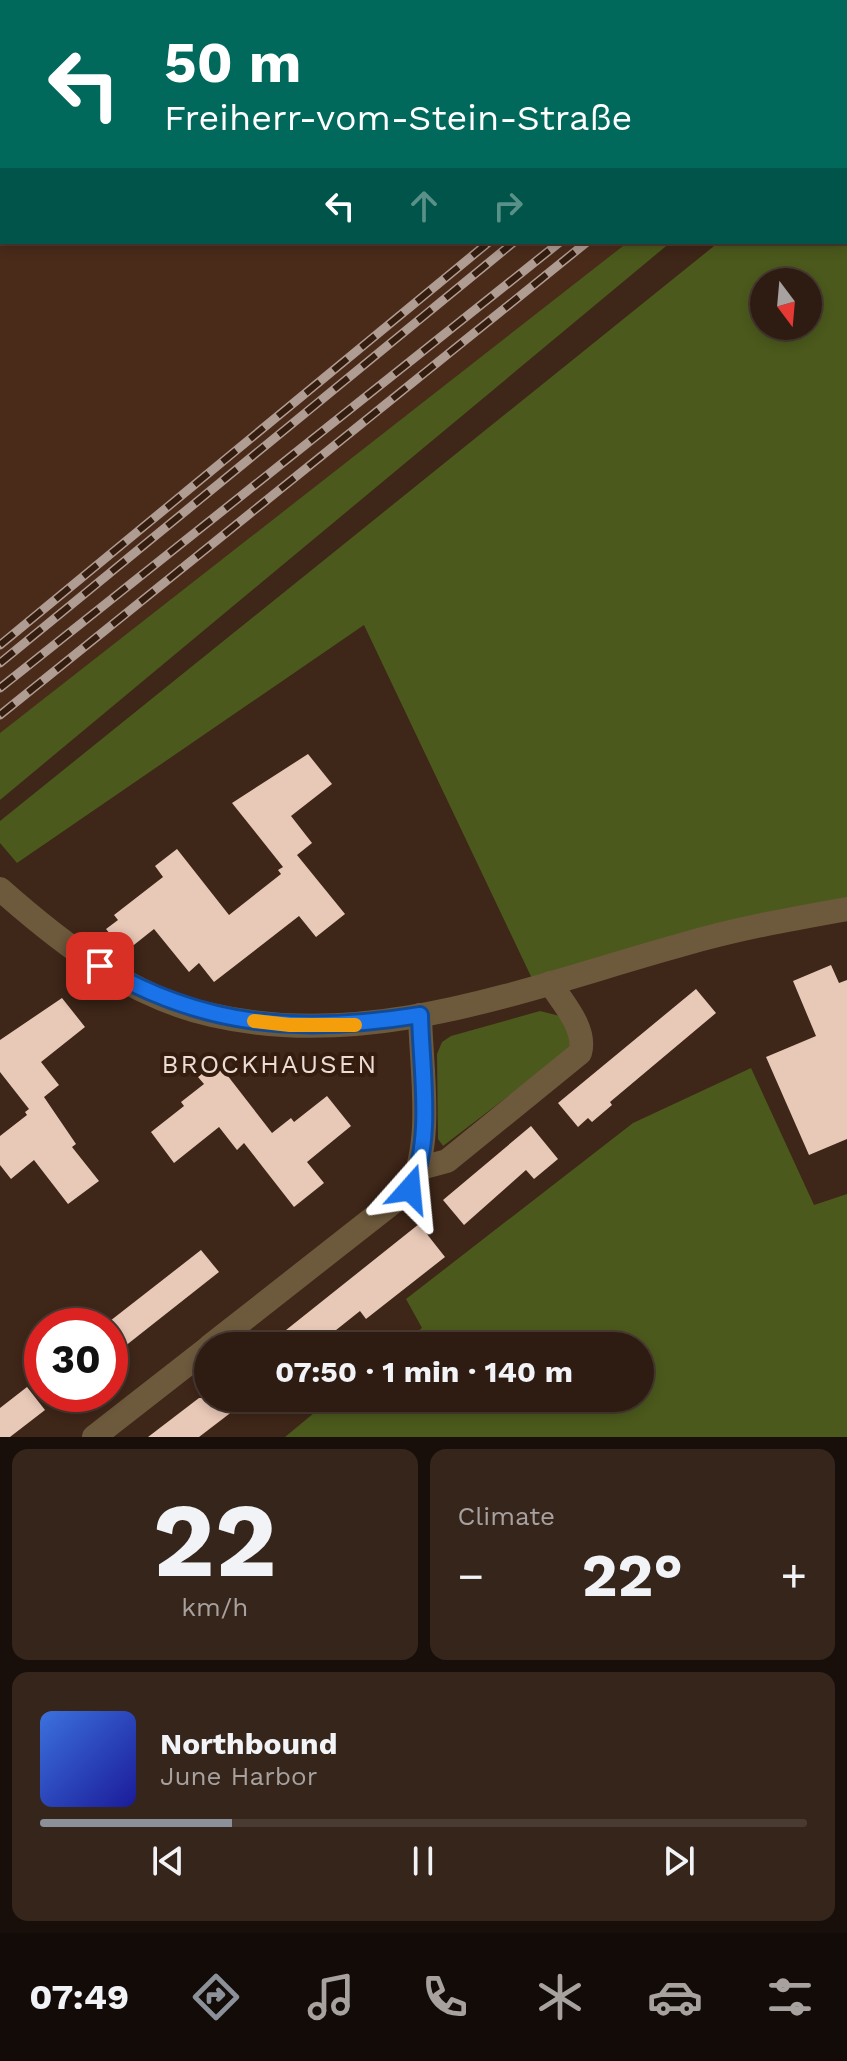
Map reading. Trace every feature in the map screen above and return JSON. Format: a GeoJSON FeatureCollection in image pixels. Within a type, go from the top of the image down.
{"type":"FeatureCollection","features":[{"type":"Feature","properties":{"kind":"street"},"geometry":{"type":"LineString","coordinates":[[0,889],[45,930],[140,990],[211,1015],[290,1025],[356,1025],[471,1006],[711,937],[847,909]]}},
{"type":"Feature","properties":{"kind":"street"},"geometry":{"type":"LineString","coordinates":[[421,1168],[447,1161],[580,1053],[583,1041],[578,1028],[550,983]]}},
{"type":"Feature","properties":{"kind":"street"},"geometry":{"type":"LineString","coordinates":[[228,1332],[410,1189],[421,1168],[420,1015]]}},
{"type":"Feature","properties":{"kind":"street"},"geometry":{"type":"LineString","coordinates":[[94,1437],[194,1359]]}},
{"type":"Feature","properties":{"kind":"shaded area"},"geometry":{"type":"Polygon","coordinates":[[[0,244],[625,244],[0,733],[0,244]]]}},
{"type":"Feature","properties":{"kind":"green space"},"geometry":{"type":"Polygon","coordinates":[[[625,244],[669,244],[0,800],[0,733],[625,244]]]}},
{"type":"Feature","properties":{"kind":"green space"},"geometry":{"type":"Polygon","coordinates":[[[717,244],[847,244],[847,909],[536,987],[364,625],[17,863],[0,843],[0,821],[717,244]]]}},
{"type":"Feature","properties":{"kind":"green space"},"geometry":{"type":"Polygon","coordinates":[[[540,1011],[560,1016],[568,1028],[570,1049],[443,1146],[438,1139],[437,1054],[442,1042],[451,1036],[540,1011]]]}},
{"type":"Feature","properties":{"kind":"green space"},"geometry":{"type":"Polygon","coordinates":[[[751,1068],[814,1205],[847,1194],[847,1437],[285,1437],[315,1412],[654,1412],[654,1332],[416,1332],[422,1328],[406,1299],[633,1123],[751,1068]]]}},
{"type":"Feature","properties":{"kind":"building"},"geometry":{"type":"Polygon","coordinates":[[[308,754],[332,784],[291,816],[312,843],[297,855],[345,914],[316,937],[299,916],[214,982],[199,963],[189,972],[154,929],[125,952],[106,929],[118,920],[114,915],[163,877],[155,866],[177,849],[229,915],[281,874],[278,870],[283,867],[232,803],[308,754]]]}},
{"type":"Feature","properties":{"kind":"building"},"geometry":{"type":"Polygon","coordinates":[[[831,965],[839,983],[847,980],[847,1139],[809,1155],[766,1057],[816,1036],[793,981],[831,965]]]}},
{"type":"Feature","properties":{"kind":"building"},"geometry":{"type":"Polygon","coordinates":[[[696,989],[716,1013],[610,1102],[612,1105],[592,1122],[588,1118],[578,1127],[558,1103],[696,989]]]}},
{"type":"Feature","properties":{"kind":"building"},"geometry":{"type":"Polygon","coordinates":[[[62,998],[85,1027],[41,1062],[59,1085],[44,1097],[76,1144],[72,1147],[99,1181],[68,1204],[34,1160],[11,1179],[0,1165],[0,1136],[27,1115],[25,1112],[29,1109],[0,1072],[0,1040],[62,998]]]}},
{"type":"Feature","properties":{"kind":"building"},"geometry":{"type":"Polygon","coordinates":[[[217,1062],[272,1133],[291,1118],[294,1122],[327,1096],[351,1126],[307,1162],[324,1183],[294,1207],[244,1143],[237,1150],[219,1127],[174,1163],[151,1132],[184,1106],[181,1102],[204,1084],[198,1077],[217,1062]]]}},
{"type":"Feature","properties":{"kind":"building"},"geometry":{"type":"Polygon","coordinates":[[[531,1126],[558,1159],[534,1179],[526,1170],[464,1225],[443,1200],[531,1126]]]}},
{"type":"Feature","properties":{"kind":"building"},"geometry":{"type":"Polygon","coordinates":[[[419,1224],[445,1257],[366,1319],[360,1311],[334,1332],[284,1332],[419,1224]]]}},
{"type":"Feature","properties":{"kind":"building"},"geometry":{"type":"Polygon","coordinates":[[[201,1250],[219,1272],[128,1344],[127,1308],[201,1250]]]}},
{"type":"Feature","properties":{"kind":"building"},"geometry":{"type":"Polygon","coordinates":[[[24,1389],[24,1412],[42,1412],[10,1437],[0,1437],[0,1408],[24,1389]]]}},
{"type":"Feature","properties":{"kind":"building"},"geometry":{"type":"Polygon","coordinates":[[[194,1402],[194,1412],[232,1412],[199,1437],[148,1437],[194,1402]]]}},
{"type":"Feature","properties":{"kind":"railway"},"geometry":{"type":"LineString","coordinates":[[0,645],[487,244]]}},
{"type":"Feature","properties":{"kind":"railway"},"geometry":{"type":"LineString","coordinates":[[0,663],[512,244]]}},
{"type":"Feature","properties":{"kind":"railway"},"geometry":{"type":"LineString","coordinates":[[0,688],[557,244]]}},
{"type":"Feature","properties":{"kind":"railway"},"geometry":{"type":"LineString","coordinates":[[0,715],[585,244]]}},
{"type":"Feature","properties":{"kind":"slow traffic"},"geometry":{"type":"LineString","coordinates":[[254,1021],[290,1025],[355,1025]]}},
{"type":"Feature","properties":{"kind":"district","name":"BROCKHAUSEN"},"geometry":{"type":"Point","coordinates":[270,1064]}},
{"type":"Feature","properties":{"kind":"route"},"geometry":{"type":"LineString","coordinates":[[100,966],[140,990],[211,1015],[290,1025],[356,1025],[420,1015],[423,1144],[421,1168],[410,1189]]}}]}
